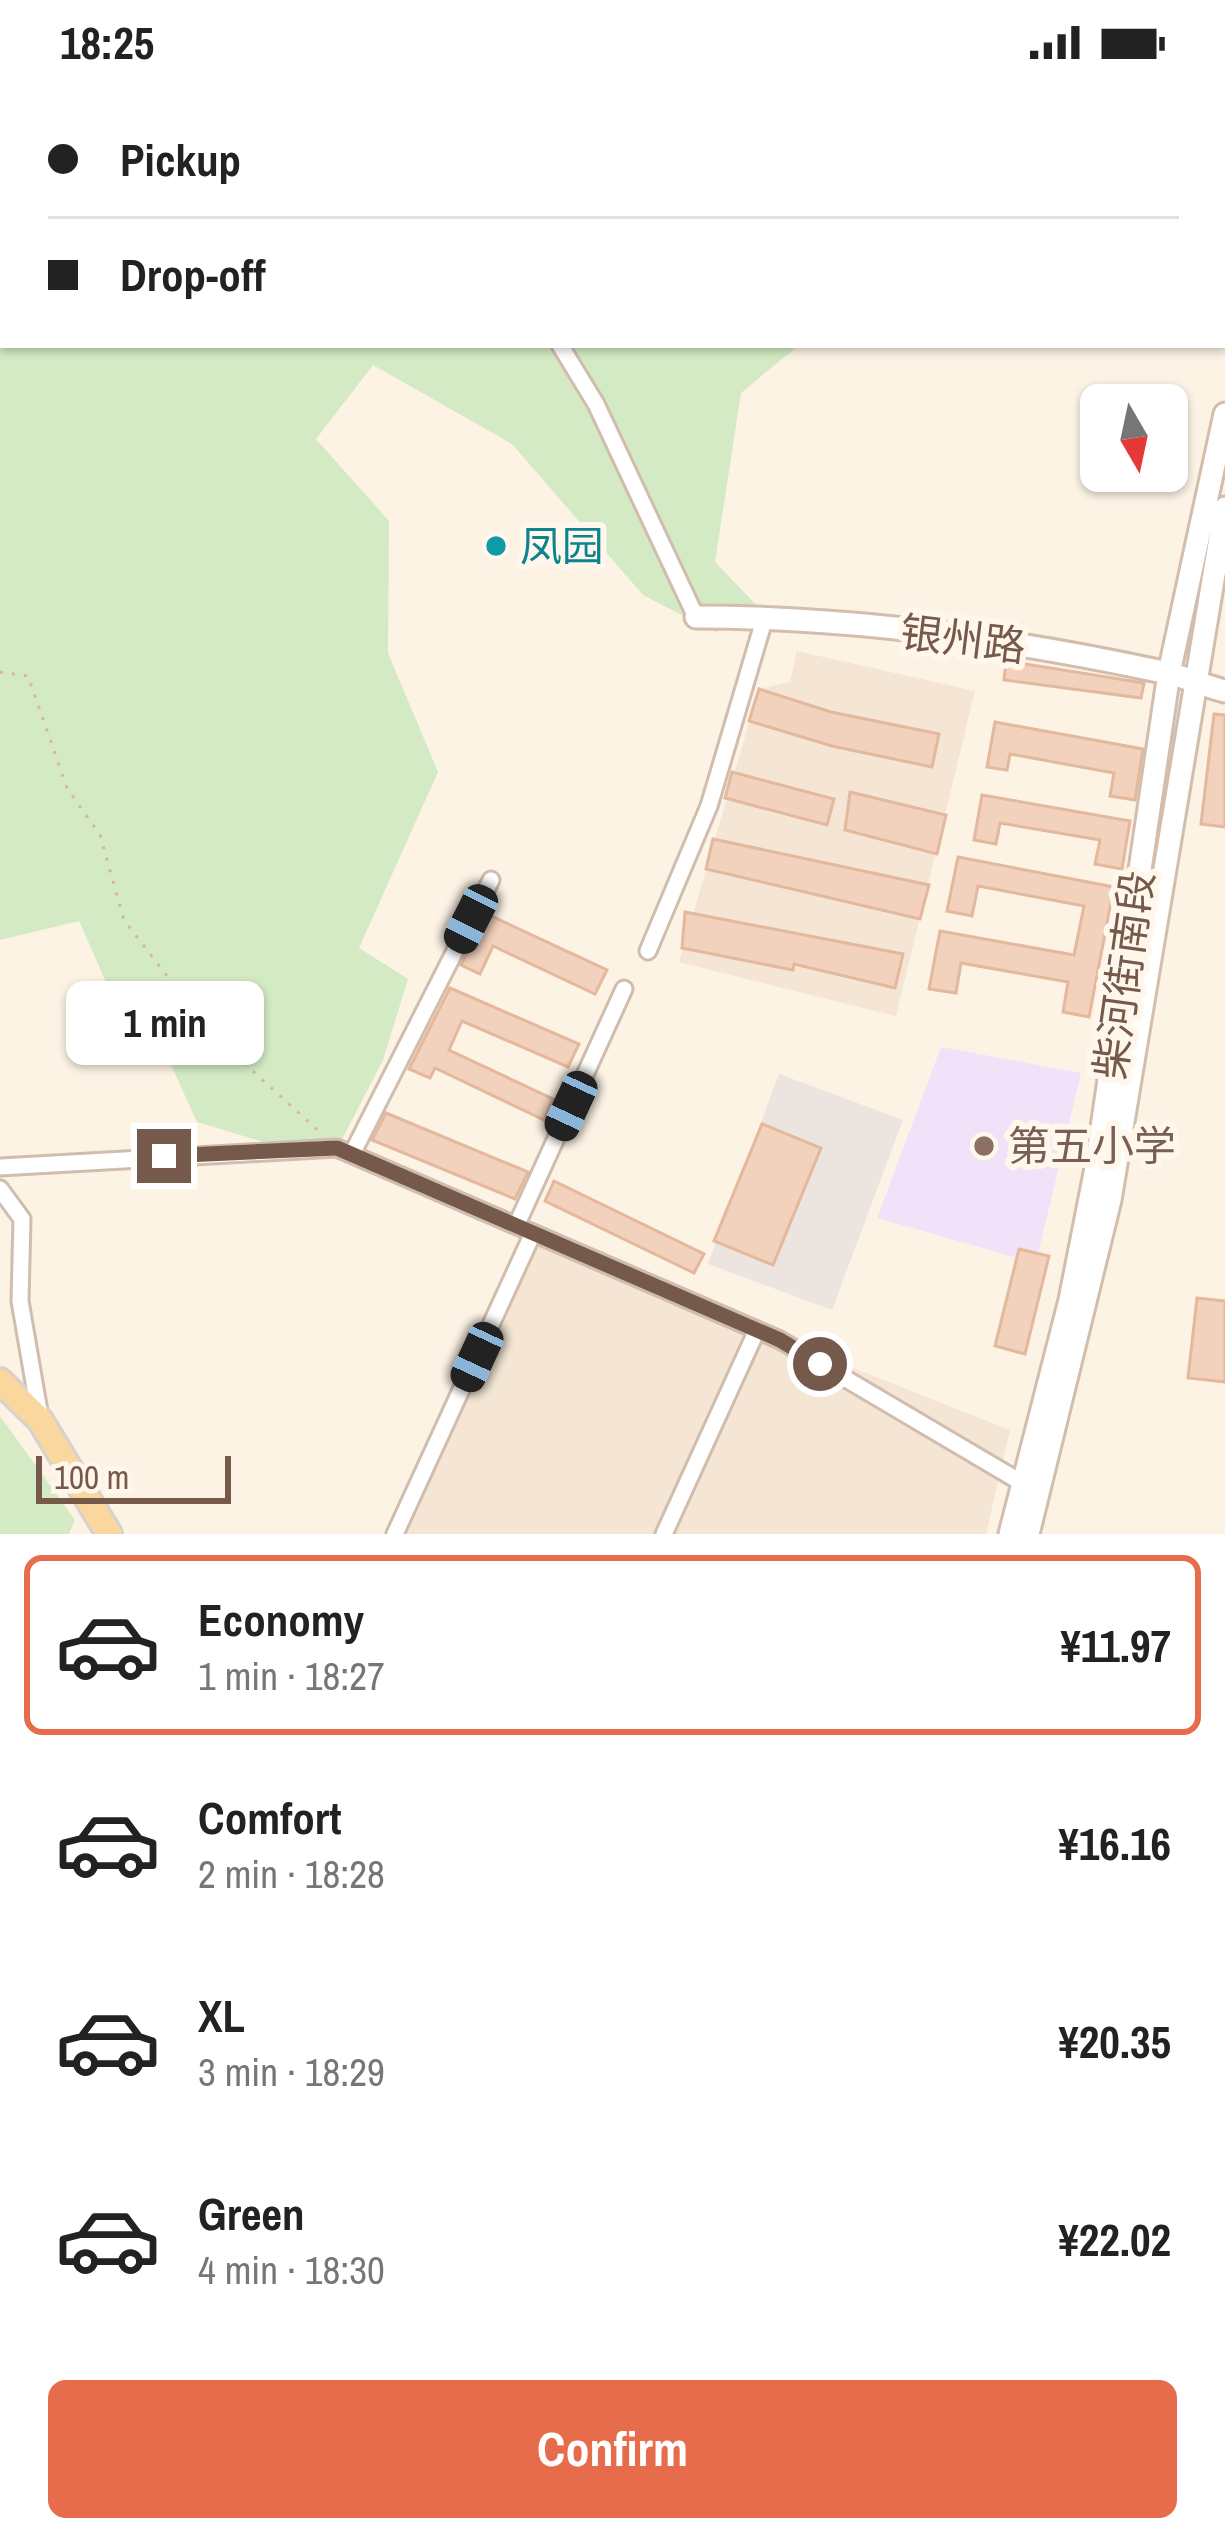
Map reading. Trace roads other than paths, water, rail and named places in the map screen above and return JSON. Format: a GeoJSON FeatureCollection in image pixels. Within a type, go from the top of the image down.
{"type":"FeatureCollection","features":[{"type":"Feature","properties":{"kind":"main road","name":"柴河街南段"},"geometry":{"type":"LineString","coordinates":[[1010,1534],[1096,1168],[1169,673],[1225,414]]}},
{"type":"Feature","properties":{"kind":"main road","name":"柴河街南段"},"geometry":{"type":"LineString","coordinates":[[1028,1534],[1110,1200],[1225,508]]}},
{"type":"Feature","properties":{"kind":"main road","name":"银州路"},"geometry":{"type":"LineString","coordinates":[[696,617],[765,617],[988,638],[1169,673],[1225,691]]}},
{"type":"Feature","properties":{"kind":"main road"},"geometry":{"type":"LineString","coordinates":[[0,1381],[40,1420],[109,1534]]}},
{"type":"Feature","properties":{"kind":"street"},"geometry":{"type":"LineString","coordinates":[[562,348],[596,404],[696,617]]}},
{"type":"Feature","properties":{"kind":"street"},"geometry":{"type":"LineString","coordinates":[[648,950],[709,806],[765,617]]}},
{"type":"Feature","properties":{"kind":"street"},"geometry":{"type":"LineString","coordinates":[[344,1151],[490,880]]}},
{"type":"Feature","properties":{"kind":"street"},"geometry":{"type":"LineString","coordinates":[[517,1224],[625,989]]}},
{"type":"Feature","properties":{"kind":"street"},"geometry":{"type":"LineString","coordinates":[[0,1167],[344,1151],[758,1330],[1024,1484]]}},
{"type":"Feature","properties":{"kind":"street"},"geometry":{"type":"LineString","coordinates":[[0,1189],[22,1219],[20,1301],[40,1420]]}},
{"type":"Feature","properties":{"kind":"street"},"geometry":{"type":"LineString","coordinates":[[395,1534],[533,1233]]}},
{"type":"Feature","properties":{"kind":"street"},"geometry":{"type":"LineString","coordinates":[[664,1534],[758,1330]]}},
{"type":"Feature","properties":{"kind":"place","name":"凤园"},"geometry":{"type":"Point","coordinates":[496,546]}},
{"type":"Feature","properties":{"kind":"place","name":"第五小学"},"geometry":{"type":"Point","coordinates":[984,1146]}}]}
